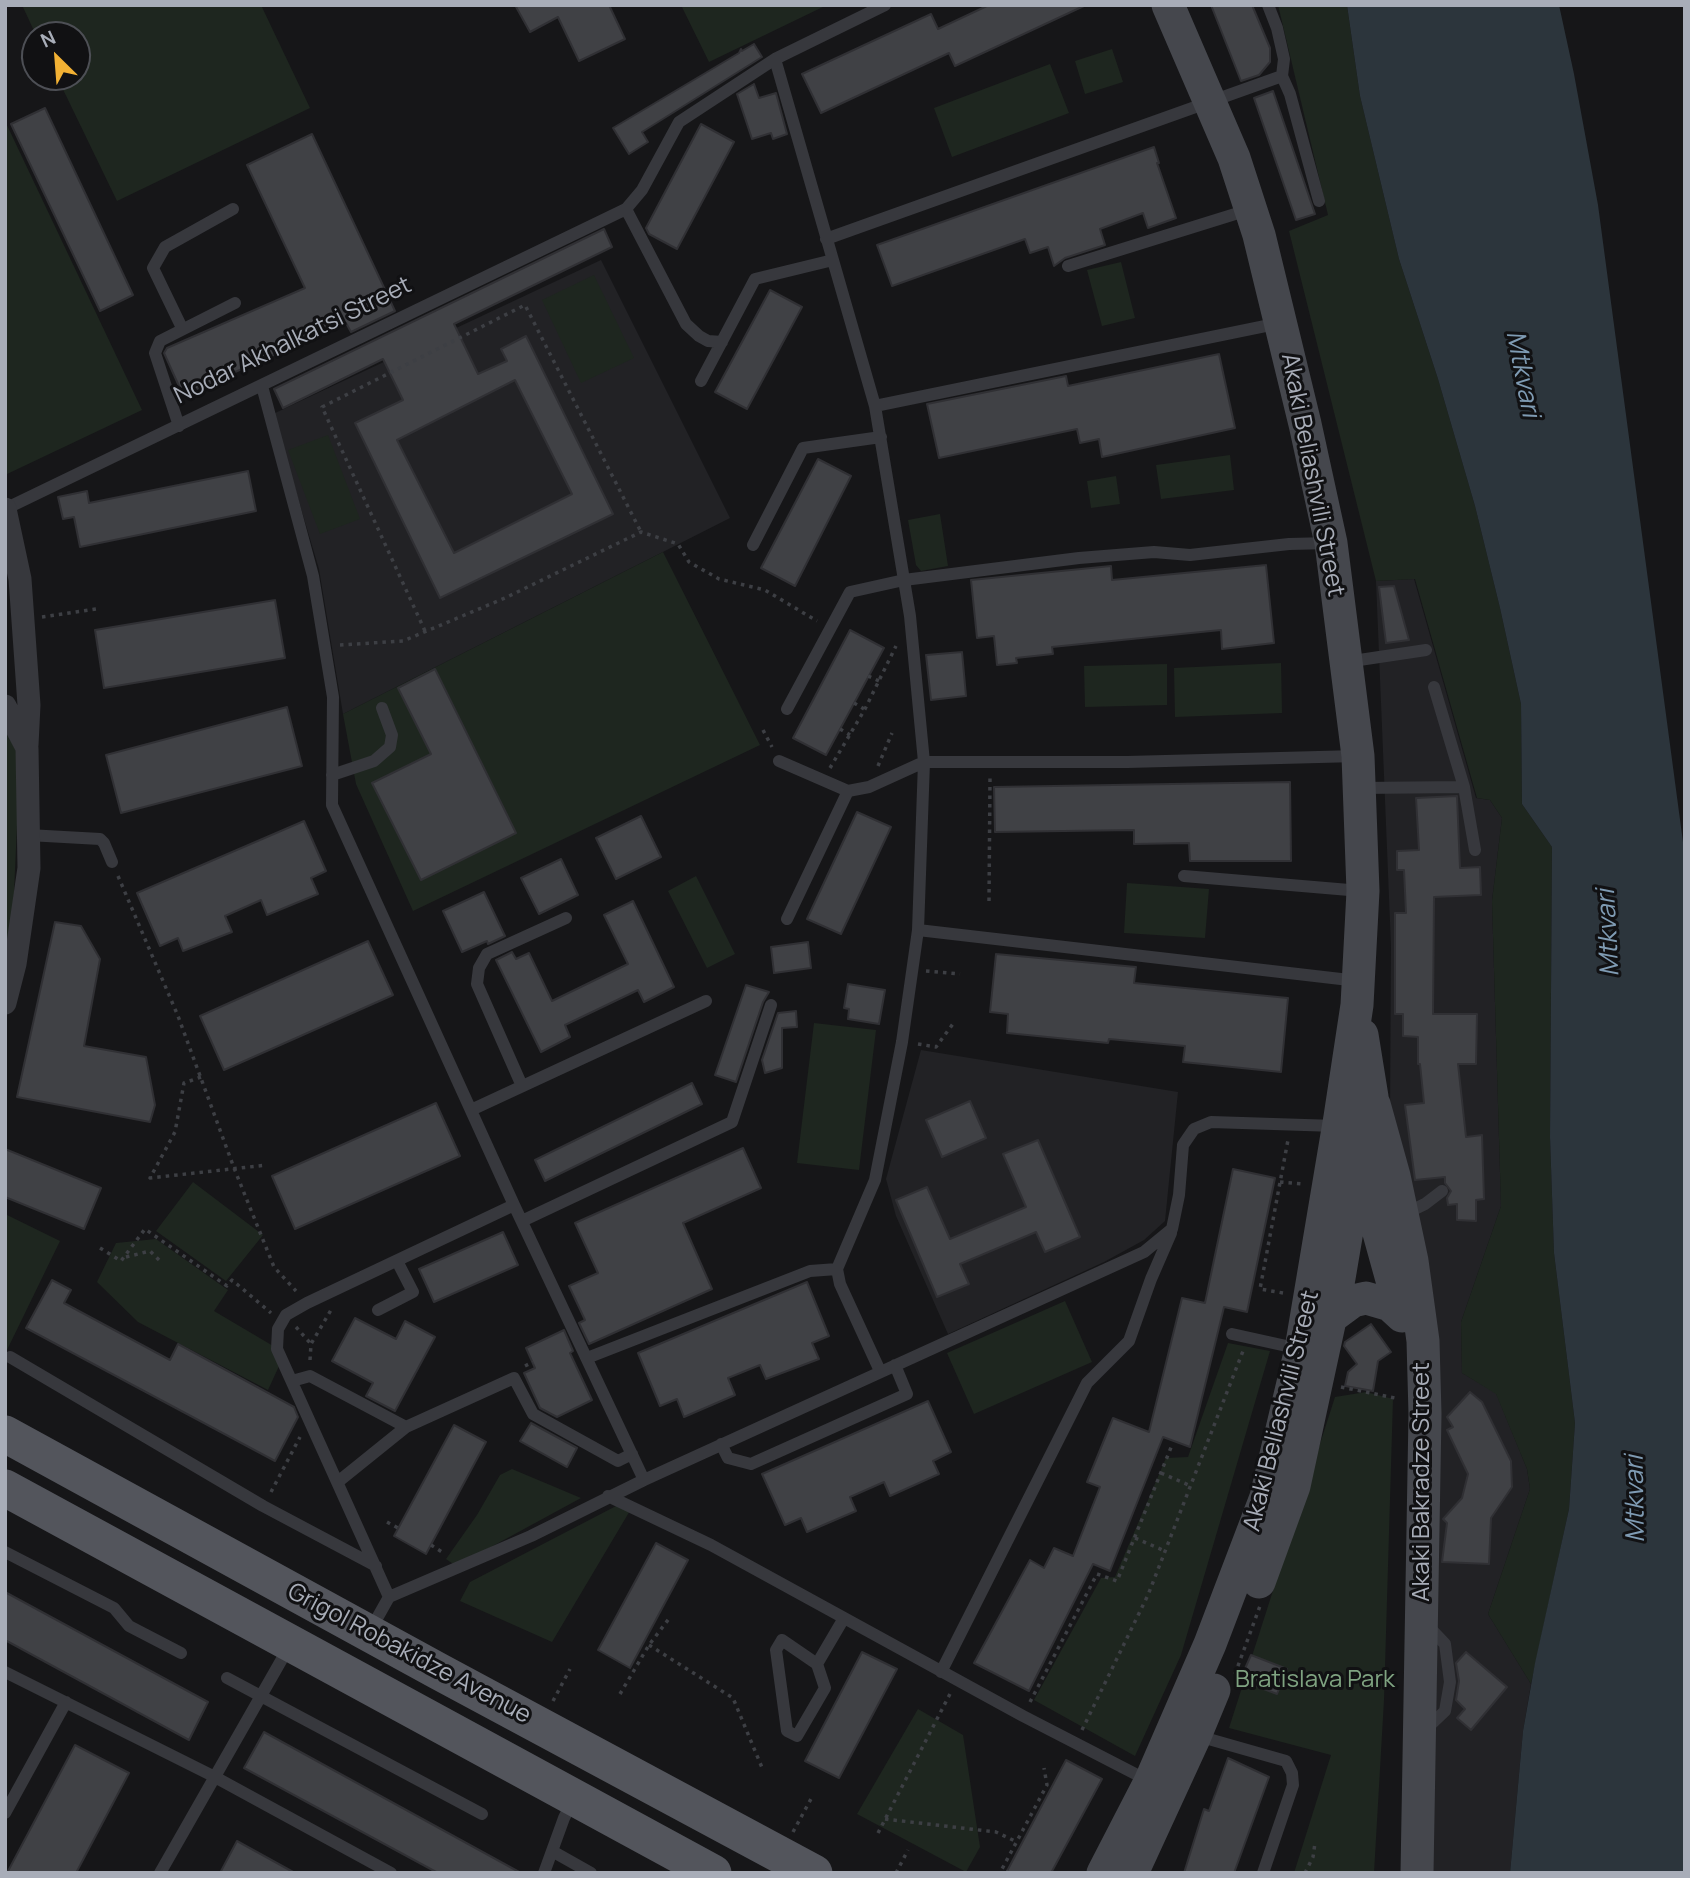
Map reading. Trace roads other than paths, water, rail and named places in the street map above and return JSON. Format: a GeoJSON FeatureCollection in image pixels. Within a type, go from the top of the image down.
{"type":"FeatureCollection","features":[{"type":"Feature","properties":{"kind":"main road","name":"Akaki Beliashvili Street"},"geometry":{"type":"LineString","coordinates":[[1103,1873],[1150,1782],[1210,1644],[1266,1497],[1301,1349],[1339,1122],[1358,993],[1363,891],[1358,772],[1331,543],[1280,323],[1250,209],[1234,158],[1168,5]]}},
{"type":"Feature","properties":{"kind":"main road","name":"Akaki Beliashvili Street"},"geometry":{"type":"LineString","coordinates":[[1132,1873],[1195,1736],[1265,1566],[1294,1486],[1331,1318],[1372,1097],[1358,993]]}},
{"type":"Feature","properties":{"kind":"main road","name":"Akaki Bakradze Street"},"geometry":{"type":"LineString","coordinates":[[1372,1097],[1412,1261],[1423,1341],[1425,1414],[1417,1873]]}},
{"type":"Feature","properties":{"kind":"main road","name":"Akaki Bakradze Street"},"geometry":{"type":"LineString","coordinates":[[1339,1122],[1359,1160],[1402,1316],[1411,1392],[1395,1873]]}},
{"type":"Feature","properties":{"kind":"main road"},"geometry":{"type":"LineString","coordinates":[[1331,1318],[1353,1301],[1366,1298],[1390,1305],[1402,1316]]}},
{"type":"Feature","properties":{"kind":"main road","name":"Grigol Robakidze Avenue"},"geometry":{"type":"LineString","coordinates":[[6,1437],[814,1873]]}},
{"type":"Feature","properties":{"kind":"main road","name":"Grigol Robakidze Avenue"},"geometry":{"type":"LineString","coordinates":[[5,1488],[713,1873]]}},
{"type":"Feature","properties":{"kind":"street"},"geometry":{"type":"LineString","coordinates":[[5,509],[20,579],[29,705],[29,869],[15,964],[5,1003]]}},
{"type":"Feature","properties":{"kind":"street"},"geometry":{"type":"LineString","coordinates":[[5,706],[27,748]]}},
{"type":"Feature","properties":{"kind":"lane"},"geometry":{"type":"LineString","coordinates":[[722,342],[708,341],[686,324],[626,209],[642,190],[679,122],[775,59],[885,5]]}},
{"type":"Feature","properties":{"kind":"lane"},"geometry":{"type":"LineString","coordinates":[[1268,5],[1284,58],[1282,76],[1290,94],[1319,201]]}},
{"type":"Feature","properties":{"kind":"lane"},"geometry":{"type":"LineString","coordinates":[[775,59],[875,406],[910,616],[924,762],[918,930],[902,1042],[875,1180],[837,1269],[840,1284],[880,1371]]}},
{"type":"Feature","properties":{"kind":"lane"},"geometry":{"type":"LineString","coordinates":[[826,239],[1282,76]]}},
{"type":"Feature","properties":{"kind":"lane"},"geometry":{"type":"LineString","coordinates":[[182,328],[153,268],[165,247],[233,209]]}},
{"type":"Feature","properties":{"kind":"lane","name":"Nodar Akhalkatsi Street"},"geometry":{"type":"LineString","coordinates":[[5,509],[602,218],[626,209]]}},
{"type":"Feature","properties":{"kind":"lane"},"geometry":{"type":"LineString","coordinates":[[1068,266],[1250,209]]}},
{"type":"Feature","properties":{"kind":"lane"},"geometry":{"type":"LineString","coordinates":[[701,381],[755,279],[834,260]]}},
{"type":"Feature","properties":{"kind":"lane"},"geometry":{"type":"LineString","coordinates":[[179,426],[155,353],[160,341],[235,303]]}},
{"type":"Feature","properties":{"kind":"lane"},"geometry":{"type":"LineString","coordinates":[[875,406],[1280,323]]}},
{"type":"Feature","properties":{"kind":"lane"},"geometry":{"type":"LineString","coordinates":[[262,386],[313,576],[325,646],[333,697],[332,804],[514,1205],[644,1479]]}},
{"type":"Feature","properties":{"kind":"lane"},"geometry":{"type":"LineString","coordinates":[[753,545],[803,449],[881,438]]}},
{"type":"Feature","properties":{"kind":"lane"},"geometry":{"type":"LineString","coordinates":[[787,709],[850,593],[904,580],[1079,558],[1154,552],[1190,555],[1289,544],[1331,543]]}},
{"type":"Feature","properties":{"kind":"lane"},"geometry":{"type":"LineString","coordinates":[[1346,662],[1426,650]]}},
{"type":"Feature","properties":{"kind":"lane"},"geometry":{"type":"LineString","coordinates":[[1434,687],[1464,787],[1475,850]]}},
{"type":"Feature","properties":{"kind":"lane"},"geometry":{"type":"LineString","coordinates":[[332,775],[374,761],[390,747],[391,735],[382,708]]}},
{"type":"Feature","properties":{"kind":"lane"},"geometry":{"type":"LineString","coordinates":[[779,761],[848,790],[869,787],[924,762],[1127,762],[1358,772],[1464,787]]}},
{"type":"Feature","properties":{"kind":"lane"},"geometry":{"type":"LineString","coordinates":[[787,919],[848,790]]}},
{"type":"Feature","properties":{"kind":"lane"},"geometry":{"type":"LineString","coordinates":[[28,835],[100,839],[112,862]]}},
{"type":"Feature","properties":{"kind":"lane"},"geometry":{"type":"LineString","coordinates":[[1184,876],[1363,891]]}},
{"type":"Feature","properties":{"kind":"lane"},"geometry":{"type":"LineString","coordinates":[[522,1086],[477,984],[479,968],[487,954],[566,918]]}},
{"type":"Feature","properties":{"kind":"lane"},"geometry":{"type":"LineString","coordinates":[[918,930],[1358,993]]}},
{"type":"Feature","properties":{"kind":"lane"},"geometry":{"type":"LineString","coordinates":[[471,1110],[706,1001]]}},
{"type":"Feature","properties":{"kind":"lane"},"geometry":{"type":"LineString","coordinates":[[522,1221],[732,1122],[771,1005]]}},
{"type":"Feature","properties":{"kind":"lane"},"geometry":{"type":"LineString","coordinates":[[941,1672],[1087,1383],[1129,1341],[1172,1229],[1179,1195],[1183,1145],[1194,1129],[1211,1122],[1339,1122]]}},
{"type":"Feature","properties":{"kind":"lane"},"geometry":{"type":"LineString","coordinates":[[1402,1215],[1424,1205],[1443,1191]]}},
{"type":"Feature","properties":{"kind":"lane"},"geometry":{"type":"LineString","coordinates":[[389,1597],[277,1349],[278,1329],[286,1315],[307,1303],[514,1205]]}},
{"type":"Feature","properties":{"kind":"lane"},"geometry":{"type":"LineString","coordinates":[[369,1633],[389,1597],[531,1536],[644,1479],[1144,1252],[1172,1229]]}},
{"type":"Feature","properties":{"kind":"lane"},"geometry":{"type":"LineString","coordinates":[[377,1310],[413,1292],[397,1261]]}},
{"type":"Feature","properties":{"kind":"lane"},"geometry":{"type":"LineString","coordinates":[[587,1358],[810,1271],[837,1269]]}},
{"type":"Feature","properties":{"kind":"lane"},"geometry":{"type":"LineString","coordinates":[[1232,1334],[1301,1349]]}},
{"type":"Feature","properties":{"kind":"lane"},"geometry":{"type":"LineString","coordinates":[[10,1357],[263,1506],[376,1566]]}},
{"type":"Feature","properties":{"kind":"lane"},"geometry":{"type":"LineString","coordinates":[[721,1444],[728,1458],[751,1464],[907,1394],[895,1365]]}},
{"type":"Feature","properties":{"kind":"lane"},"geometry":{"type":"LineString","coordinates":[[292,1381],[310,1376],[406,1427]]}},
{"type":"Feature","properties":{"kind":"lane"},"geometry":{"type":"LineString","coordinates":[[339,1482],[406,1427],[514,1378],[533,1414],[618,1461],[632,1454]]}},
{"type":"Feature","properties":{"kind":"lane"},"geometry":{"type":"LineString","coordinates":[[608,1496],[711,1545],[957,1681],[1150,1782]]}},
{"type":"Feature","properties":{"kind":"lane"},"geometry":{"type":"LineString","coordinates":[[5,1552],[114,1608],[129,1626],[181,1653]]}},
{"type":"Feature","properties":{"kind":"lane"},"geometry":{"type":"LineString","coordinates":[[817,1664],[782,1640],[776,1650],[787,1731],[797,1736],[825,1688],[817,1664],[844,1618]]}},
{"type":"Feature","properties":{"kind":"lane"},"geometry":{"type":"LineString","coordinates":[[160,1873],[213,1776],[292,1642]]}},
{"type":"Feature","properties":{"kind":"lane"},"geometry":{"type":"LineString","coordinates":[[5,1672],[213,1776],[391,1873]]}},
{"type":"Feature","properties":{"kind":"lane"},"geometry":{"type":"LineString","coordinates":[[227,1678],[482,1814]]}},
{"type":"Feature","properties":{"kind":"lane"},"geometry":{"type":"LineString","coordinates":[[5,1813],[66,1702]]}},
{"type":"Feature","properties":{"kind":"lane"},"geometry":{"type":"LineString","coordinates":[[1195,1736],[1286,1761],[1292,1773],[1293,1785],[1263,1873]]}},
{"type":"Feature","properties":{"kind":"lane"},"geometry":{"type":"LineString","coordinates":[[544,1873],[575,1796]]}},
{"type":"Feature","properties":{"kind":"lane"},"geometry":{"type":"LineString","coordinates":[[552,1852],[591,1873]]}},
{"type":"Feature","properties":{"kind":"water","name":"Mtkvari"},"geometry":{"type":"Polygon","coordinates":[[[1347,5],[1559,5],[1598,205],[1685,857],[1685,1873],[1510,1873],[1523,1731],[1569,1509],[1575,1423],[1554,1253],[1550,1137],[1552,847],[1522,804],[1521,704],[1500,608],[1475,506],[1399,259],[1360,96],[1347,5]]]}},
{"type":"Feature","properties":{"kind":"park label","name":"Bratislava Park"},"geometry":{"type":"Point","coordinates":[1315,1680]}}]}
